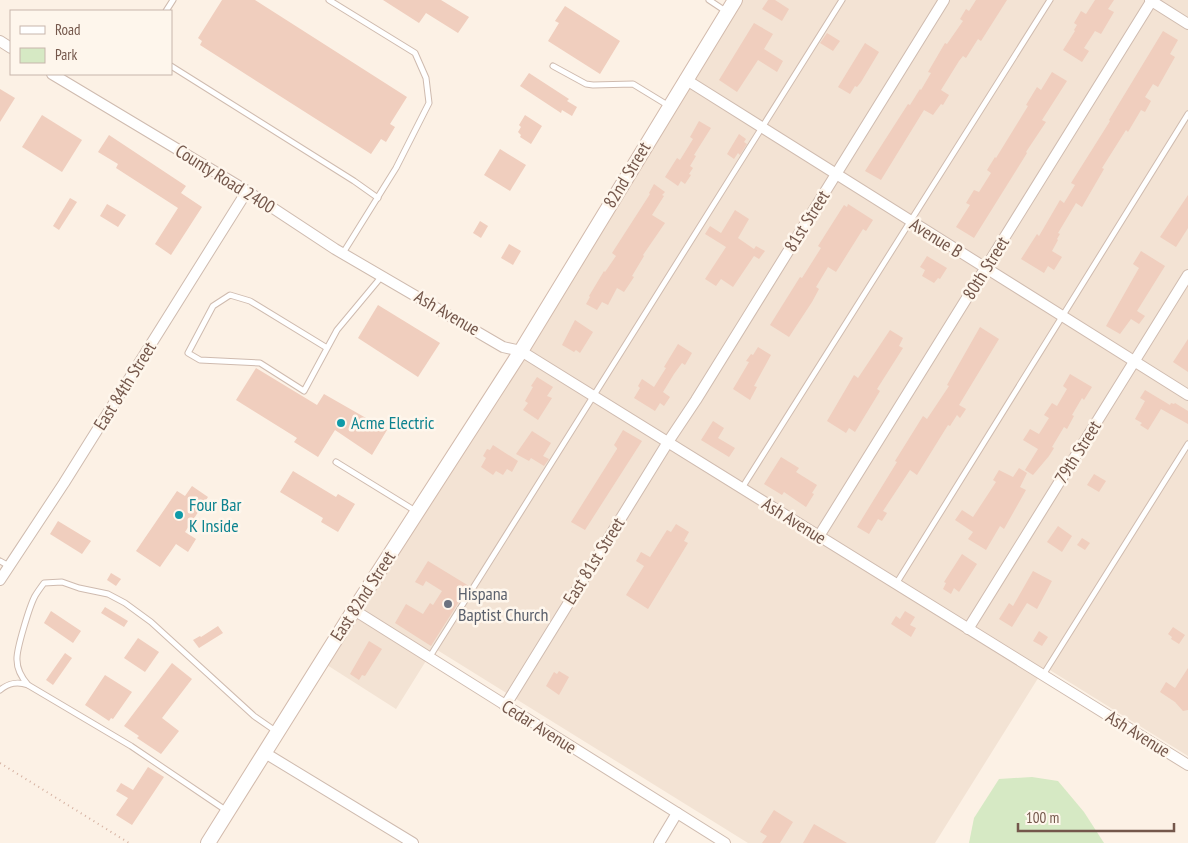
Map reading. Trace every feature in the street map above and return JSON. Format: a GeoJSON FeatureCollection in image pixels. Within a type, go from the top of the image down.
{"type":"FeatureCollection","features":[{"type":"Feature","properties":{"kind":"street","name":"81st Street"},"geometry":{"type":"LineString","coordinates":[[668,442],[696,400],[944,0]]}},
{"type":"Feature","properties":{"kind":"street"},"geometry":{"type":"LineString","coordinates":[[1151,0],[1188,24]]}},
{"type":"Feature","properties":{"kind":"street","name":"80th Street"},"geometry":{"type":"LineString","coordinates":[[819,536],[1151,0]]}},
{"type":"Feature","properties":{"kind":"street","name":"82nd Street"},"geometry":{"type":"LineString","coordinates":[[521,351],[731,6]]}},
{"type":"Feature","properties":{"kind":"street","name":"County Road 2400"},"geometry":{"type":"LineString","coordinates":[[54,75],[247,191],[343,253],[396,284]]}},
{"type":"Feature","properties":{"kind":"street","name":"Avenue B"},"geometry":{"type":"LineString","coordinates":[[685,80],[1188,395]]}},
{"type":"Feature","properties":{"kind":"street","name":"East 84th Street"},"geometry":{"type":"LineString","coordinates":[[0,580],[4,563],[64,483],[247,191]]}},
{"type":"Feature","properties":{"kind":"street","name":"79th Street"},"geometry":{"type":"LineString","coordinates":[[968,629],[1188,275]]}},
{"type":"Feature","properties":{"kind":"street","name":"Ash Avenue"},"geometry":{"type":"LineString","coordinates":[[396,284],[503,346],[521,351],[968,629],[1187,762]]}},
{"type":"Feature","properties":{"kind":"street","name":"East 82nd Street"},"geometry":{"type":"LineString","coordinates":[[208,843],[354,610],[521,351]]}},
{"type":"Feature","properties":{"kind":"street","name":"East 81st Street"},"geometry":{"type":"LineString","coordinates":[[505,706],[668,442]]}},
{"type":"Feature","properties":{"kind":"street","name":"Cedar Avenue"},"geometry":{"type":"LineString","coordinates":[[354,610],[725,843]]}},
{"type":"Feature","properties":{"kind":"street"},"geometry":{"type":"LineString","coordinates":[[265,753],[413,843]]}},
{"type":"Feature","properties":{"kind":"street"},"geometry":{"type":"LineString","coordinates":[[659,843],[677,813]]}},
{"type":"Feature","properties":{"kind":"lane"},"geometry":{"type":"LineString","coordinates":[[329,0],[415,53],[426,78],[429,103],[396,168],[343,253]]}},
{"type":"Feature","properties":{"kind":"lane"},"geometry":{"type":"LineString","coordinates":[[709,0],[731,6]]}},
{"type":"Feature","properties":{"kind":"lane"},"geometry":{"type":"LineString","coordinates":[[429,658],[842,0]]}},
{"type":"Feature","properties":{"kind":"lane"},"geometry":{"type":"LineString","coordinates":[[742,488],[1050,0]]}},
{"type":"Feature","properties":{"kind":"lane"},"geometry":{"type":"LineString","coordinates":[[553,66],[586,84],[633,84],[669,106]]}},
{"type":"Feature","properties":{"kind":"lane"},"geometry":{"type":"LineString","coordinates":[[172,67],[378,198]]}},
{"type":"Feature","properties":{"kind":"lane"},"geometry":{"type":"LineString","coordinates":[[896,584],[1188,114]]}},
{"type":"Feature","properties":{"kind":"lane"},"geometry":{"type":"LineString","coordinates":[[327,348],[250,301],[230,295],[213,306],[188,353],[200,360],[260,363],[304,391],[337,330],[382,276]]}},
{"type":"Feature","properties":{"kind":"lane"},"geometry":{"type":"LineString","coordinates":[[1043,675],[1188,444]]}},
{"type":"Feature","properties":{"kind":"lane"},"geometry":{"type":"LineString","coordinates":[[336,462],[417,512]]}},
{"type":"Feature","properties":{"kind":"lane"},"geometry":{"type":"LineString","coordinates":[[28,685],[20,674],[16,660],[34,597],[44,583],[62,582],[79,588],[108,594],[125,603],[151,622],[254,716],[278,732]]}},
{"type":"Feature","properties":{"kind":"lane"},"geometry":{"type":"LineString","coordinates":[[0,690],[6,685],[13,683],[28,685],[131,746],[228,812]]}},
{"type":"Feature","properties":{"kind":"path"},"geometry":{"type":"LineString","coordinates":[[0,763],[128,843]]}},
{"type":"Feature","properties":{"kind":"shaded area"},"geometry":{"type":"Polygon","coordinates":[[[742,0],[1188,0],[1188,756],[1045,667],[935,843],[748,843],[434,648],[396,709],[327,665],[742,0]]]}},
{"type":"Feature","properties":{"kind":"green space"},"geometry":{"type":"Polygon","coordinates":[[[1032,777],[1058,781],[1084,812],[1104,843],[969,843],[974,818],[999,779],[1032,777]]]}},
{"type":"Feature","properties":{"kind":"building"},"geometry":{"type":"Polygon","coordinates":[[[222,0],[255,0],[407,97],[390,124],[395,127],[386,142],[381,139],[371,154],[200,45],[202,41],[198,38],[222,0]]]}},
{"type":"Feature","properties":{"kind":"building"},"geometry":{"type":"Polygon","coordinates":[[[383,0],[441,0],[469,17],[458,33],[426,13],[419,23],[383,0]]]}},
{"type":"Feature","properties":{"kind":"building"},"geometry":{"type":"Polygon","coordinates":[[[768,0],[775,0],[789,9],[782,21],[762,9],[768,0]]]}},
{"type":"Feature","properties":{"kind":"building"},"geometry":{"type":"Polygon","coordinates":[[[976,0],[1007,0],[981,41],[978,39],[966,58],[963,56],[941,90],[949,95],[943,105],[941,104],[933,115],[924,110],[881,180],[865,171],[908,104],[910,105],[921,90],[931,73],[928,72],[945,43],[947,44],[963,21],[960,19],[966,9],[969,11],[976,0]]]}},
{"type":"Feature","properties":{"kind":"building"},"geometry":{"type":"Polygon","coordinates":[[[1095,0],[1114,0],[1108,9],[1114,12],[1101,34],[1095,31],[1084,48],[1089,51],[1082,62],[1063,50],[1075,31],[1077,25],[1074,23],[1081,11],[1086,14],[1095,0]]]}},
{"type":"Feature","properties":{"kind":"building"},"geometry":{"type":"Polygon","coordinates":[[[565,6],[620,41],[600,74],[548,41],[559,23],[555,21],[565,6]]]}},
{"type":"Feature","properties":{"kind":"building"},"geometry":{"type":"Polygon","coordinates":[[[754,23],[773,34],[764,49],[783,61],[777,72],[758,60],[737,92],[719,80],[754,23]]]}},
{"type":"Feature","properties":{"kind":"building"},"geometry":{"type":"Polygon","coordinates":[[[1163,31],[1178,40],[1170,54],[1175,57],[1158,87],[1153,84],[1145,97],[1151,101],[1145,112],[1141,110],[1128,132],[1126,130],[1102,168],[1104,169],[1082,207],[1076,203],[1058,233],[1060,234],[1058,240],[1052,251],[1062,257],[1054,270],[1048,266],[1044,273],[1021,259],[1037,234],[1039,236],[1060,200],[1064,203],[1075,185],[1071,183],[1163,31]]]}},
{"type":"Feature","properties":{"kind":"building"},"geometry":{"type":"Polygon","coordinates":[[[827,33],[840,41],[833,51],[820,43],[827,33]]]}},
{"type":"Feature","properties":{"kind":"building"},"geometry":{"type":"Polygon","coordinates":[[[865,43],[879,52],[861,82],[857,87],[855,86],[850,94],[838,87],[865,43]]]}},
{"type":"Feature","properties":{"kind":"building"},"geometry":{"type":"Polygon","coordinates":[[[1052,72],[1067,81],[1042,120],[1046,122],[974,238],[956,227],[970,205],[966,203],[974,190],[979,192],[991,173],[987,170],[1028,106],[1026,105],[1037,87],[1041,90],[1052,72]]]}},
{"type":"Feature","properties":{"kind":"building"},"geometry":{"type":"Polygon","coordinates":[[[529,73],[569,99],[567,101],[577,107],[572,116],[562,110],[561,113],[520,86],[529,73]]]}},
{"type":"Feature","properties":{"kind":"building"},"geometry":{"type":"Polygon","coordinates":[[[0,89],[15,98],[0,122],[0,89]]]}},
{"type":"Feature","properties":{"kind":"building"},"geometry":{"type":"Polygon","coordinates":[[[42,115],[82,140],[62,172],[22,147],[42,115]]]}},
{"type":"Feature","properties":{"kind":"building"},"geometry":{"type":"Polygon","coordinates":[[[525,115],[542,126],[531,144],[520,137],[521,135],[518,132],[521,127],[519,125],[525,115]]]}},
{"type":"Feature","properties":{"kind":"building"},"geometry":{"type":"Polygon","coordinates":[[[699,121],[711,128],[694,155],[696,156],[690,166],[693,168],[689,174],[691,175],[685,184],[681,181],[678,186],[665,177],[677,158],[680,160],[693,139],[690,137],[699,121]]]}},
{"type":"Feature","properties":{"kind":"building"},"geometry":{"type":"Polygon","coordinates":[[[739,134],[746,139],[744,142],[747,144],[740,155],[738,153],[734,159],[727,154],[739,134]]]}},
{"type":"Feature","properties":{"kind":"building"},"geometry":{"type":"Polygon","coordinates":[[[109,135],[186,186],[181,193],[202,207],[171,255],[155,244],[178,208],[116,168],[118,164],[98,152],[109,135]]]}},
{"type":"Feature","properties":{"kind":"building"},"geometry":{"type":"Polygon","coordinates":[[[500,149],[526,165],[510,191],[484,175],[500,149]]]}},
{"type":"Feature","properties":{"kind":"building"},"geometry":{"type":"Polygon","coordinates":[[[654,184],[665,192],[652,215],[665,223],[643,255],[632,276],[634,277],[624,292],[617,288],[608,305],[602,302],[597,310],[586,304],[589,296],[604,271],[616,256],[612,253],[650,194],[654,184]]]}},
{"type":"Feature","properties":{"kind":"building"},"geometry":{"type":"Polygon","coordinates":[[[1188,195],[1188,228],[1176,247],[1160,237],[1188,195]]]}},
{"type":"Feature","properties":{"kind":"building"},"geometry":{"type":"Polygon","coordinates":[[[70,198],[77,202],[59,230],[53,226],[70,198]]]}},
{"type":"Feature","properties":{"kind":"building"},"geometry":{"type":"Polygon","coordinates":[[[107,204],[126,215],[118,227],[100,216],[107,204]]]}},
{"type":"Feature","properties":{"kind":"building"},"geometry":{"type":"Polygon","coordinates":[[[848,204],[873,220],[866,231],[863,229],[836,272],[828,267],[816,287],[819,289],[812,302],[789,337],[770,325],[821,248],[818,246],[844,205],[847,207],[848,204]]]}},
{"type":"Feature","properties":{"kind":"building"},"geometry":{"type":"Polygon","coordinates":[[[735,210],[749,219],[738,238],[754,249],[756,246],[765,251],[759,259],[754,256],[733,287],[721,279],[716,286],[705,279],[726,247],[705,234],[710,226],[721,233],[735,210]]]}},
{"type":"Feature","properties":{"kind":"building"},"geometry":{"type":"Polygon","coordinates":[[[480,221],[488,226],[481,238],[473,233],[480,221]]]}},
{"type":"Feature","properties":{"kind":"building"},"geometry":{"type":"Polygon","coordinates":[[[509,244],[521,251],[513,265],[501,258],[509,244]]]}},
{"type":"Feature","properties":{"kind":"building"},"geometry":{"type":"Polygon","coordinates":[[[1141,251],[1165,266],[1137,311],[1145,316],[1139,324],[1131,319],[1120,334],[1106,326],[1139,268],[1133,264],[1141,251]]]}},
{"type":"Feature","properties":{"kind":"building"},"geometry":{"type":"Polygon","coordinates":[[[927,256],[947,268],[940,279],[938,278],[934,283],[922,276],[925,270],[920,267],[927,256]]]}},
{"type":"Feature","properties":{"kind":"building"},"geometry":{"type":"Polygon","coordinates":[[[378,305],[440,343],[418,377],[358,338],[378,305]]]}},
{"type":"Feature","properties":{"kind":"building"},"geometry":{"type":"Polygon","coordinates":[[[575,320],[593,332],[580,353],[576,350],[574,352],[562,345],[575,320]]]}},
{"type":"Feature","properties":{"kind":"building"},"geometry":{"type":"Polygon","coordinates":[[[980,327],[999,339],[959,405],[966,409],[960,418],[957,415],[950,426],[948,425],[917,475],[910,470],[883,511],[887,513],[882,521],[878,519],[869,534],[857,527],[923,416],[927,419],[949,386],[947,385],[980,327]]]}},
{"type":"Feature","properties":{"kind":"building"},"geometry":{"type":"Polygon","coordinates":[[[890,330],[903,338],[899,346],[903,348],[877,389],[880,391],[855,432],[849,428],[846,433],[827,421],[854,375],[858,378],[890,330]]]}},
{"type":"Feature","properties":{"kind":"building"},"geometry":{"type":"Polygon","coordinates":[[[1188,339],[1188,372],[1173,362],[1188,339]]]}},
{"type":"Feature","properties":{"kind":"building"},"geometry":{"type":"Polygon","coordinates":[[[678,344],[692,353],[685,365],[682,363],[663,392],[670,397],[664,406],[660,403],[655,411],[634,398],[640,388],[638,386],[642,379],[654,387],[678,344]]]}},
{"type":"Feature","properties":{"kind":"building"},"geometry":{"type":"Polygon","coordinates":[[[758,347],[771,355],[754,386],[757,387],[750,400],[733,389],[749,362],[746,361],[758,347]]]}},
{"type":"Feature","properties":{"kind":"building"},"geometry":{"type":"Polygon","coordinates":[[[256,368],[317,405],[324,394],[387,430],[372,455],[335,430],[318,457],[294,442],[297,438],[236,400],[256,368]]]}},
{"type":"Feature","properties":{"kind":"building"},"geometry":{"type":"Polygon","coordinates":[[[1070,374],[1092,387],[1084,400],[1082,398],[1072,415],[1074,416],[1067,429],[1064,427],[1049,456],[1033,475],[1025,470],[1038,449],[1023,440],[1030,429],[1039,434],[1049,418],[1044,415],[1052,403],[1057,406],[1067,389],[1063,386],[1070,374]]]}},
{"type":"Feature","properties":{"kind":"building"},"geometry":{"type":"Polygon","coordinates":[[[537,377],[553,387],[547,396],[552,398],[538,420],[523,410],[528,403],[525,401],[533,387],[531,386],[537,377]]]}},
{"type":"Feature","properties":{"kind":"building"},"geometry":{"type":"Polygon","coordinates":[[[1145,390],[1170,405],[1175,403],[1188,411],[1188,424],[1161,409],[1148,430],[1140,425],[1142,423],[1135,419],[1145,401],[1140,398],[1145,390]]]}},
{"type":"Feature","properties":{"kind":"building"},"geometry":{"type":"Polygon","coordinates":[[[713,421],[724,428],[718,438],[735,448],[729,457],[701,440],[713,421]]]}},
{"type":"Feature","properties":{"kind":"building"},"geometry":{"type":"Polygon","coordinates":[[[623,430],[642,441],[585,530],[571,522],[617,449],[614,445],[623,430]]]}},
{"type":"Feature","properties":{"kind":"building"},"geometry":{"type":"Polygon","coordinates":[[[532,431],[551,443],[543,456],[549,459],[544,466],[531,458],[529,461],[516,454],[532,431]]]}},
{"type":"Feature","properties":{"kind":"building"},"geometry":{"type":"Polygon","coordinates":[[[493,445],[518,461],[512,472],[507,469],[503,475],[496,471],[493,475],[481,467],[486,458],[483,456],[487,449],[490,450],[493,445]]]}},
{"type":"Feature","properties":{"kind":"building"},"geometry":{"type":"Polygon","coordinates":[[[781,457],[799,468],[796,472],[817,485],[806,507],[784,492],[782,495],[764,484],[781,457]]]}},
{"type":"Feature","properties":{"kind":"building"},"geometry":{"type":"Polygon","coordinates":[[[1019,468],[1027,473],[1020,487],[1026,490],[1004,529],[1000,526],[986,550],[968,539],[973,532],[955,520],[962,510],[973,517],[996,482],[993,480],[999,470],[1013,477],[1019,468]]]}},
{"type":"Feature","properties":{"kind":"building"},"geometry":{"type":"Polygon","coordinates":[[[293,471],[336,497],[338,494],[355,504],[338,532],[321,522],[323,518],[280,492],[293,471]]]}},
{"type":"Feature","properties":{"kind":"building"},"geometry":{"type":"Polygon","coordinates":[[[1094,474],[1106,481],[1099,492],[1087,485],[1094,474]]]}},
{"type":"Feature","properties":{"kind":"building","name":"Four Bar K Inside"},"geometry":{"type":"Polygon","coordinates":[[[192,486],[208,497],[185,532],[196,539],[188,552],[176,544],[160,567],[136,551],[177,491],[185,496],[192,486]]]}},
{"type":"Feature","properties":{"kind":"building"},"geometry":{"type":"Polygon","coordinates":[[[58,521],[91,541],[82,554],[50,534],[58,521]]]}},
{"type":"Feature","properties":{"kind":"building"},"geometry":{"type":"Polygon","coordinates":[[[676,524],[689,532],[684,541],[688,543],[648,609],[626,595],[644,566],[636,561],[641,552],[650,557],[667,530],[671,532],[676,524]]]}},
{"type":"Feature","properties":{"kind":"building"},"geometry":{"type":"Polygon","coordinates":[[[1058,526],[1072,536],[1062,552],[1047,542],[1058,526]]]}},
{"type":"Feature","properties":{"kind":"building"},"geometry":{"type":"Polygon","coordinates":[[[1082,538],[1090,543],[1085,550],[1077,545],[1082,538]]]}},
{"type":"Feature","properties":{"kind":"building"},"geometry":{"type":"Polygon","coordinates":[[[962,554],[977,564],[959,592],[954,588],[951,594],[943,589],[946,583],[944,582],[962,554]]]}},
{"type":"Feature","properties":{"kind":"building","name":"Hispana Baptist Church"},"geometry":{"type":"Polygon","coordinates":[[[428,561],[469,586],[431,646],[395,623],[406,604],[423,614],[430,603],[433,605],[442,591],[426,581],[423,586],[415,582],[428,561]]]}},
{"type":"Feature","properties":{"kind":"building"},"geometry":{"type":"Polygon","coordinates":[[[1033,571],[1052,581],[1037,609],[1027,603],[1012,627],[999,619],[1009,603],[1013,606],[1033,571]]]}},
{"type":"Feature","properties":{"kind":"building"},"geometry":{"type":"Polygon","coordinates":[[[111,573],[121,579],[116,586],[107,580],[111,573]]]}},
{"type":"Feature","properties":{"kind":"building"},"geometry":{"type":"Polygon","coordinates":[[[105,607],[128,621],[124,627],[101,613],[105,607]]]}},
{"type":"Feature","properties":{"kind":"building"},"geometry":{"type":"Polygon","coordinates":[[[51,611],[81,631],[73,643],[44,623],[51,611]]]}},
{"type":"Feature","properties":{"kind":"building"},"geometry":{"type":"Polygon","coordinates":[[[905,611],[915,617],[910,625],[916,628],[911,637],[891,624],[896,616],[900,619],[905,611]]]}},
{"type":"Feature","properties":{"kind":"building"},"geometry":{"type":"Polygon","coordinates":[[[218,626],[223,633],[199,648],[193,640],[218,626]]]}},
{"type":"Feature","properties":{"kind":"building"},"geometry":{"type":"Polygon","coordinates":[[[1173,627],[1185,635],[1179,644],[1171,639],[1172,637],[1168,634],[1173,627]]]}},
{"type":"Feature","properties":{"kind":"building"},"geometry":{"type":"Polygon","coordinates":[[[1039,631],[1048,637],[1042,646],[1033,641],[1039,631]]]}},
{"type":"Feature","properties":{"kind":"building"},"geometry":{"type":"Polygon","coordinates":[[[138,638],[159,652],[145,672],[124,658],[138,638]]]}},
{"type":"Feature","properties":{"kind":"building"},"geometry":{"type":"Polygon","coordinates":[[[369,641],[382,649],[365,676],[362,675],[359,680],[350,674],[369,641]]]}},
{"type":"Feature","properties":{"kind":"building"},"geometry":{"type":"Polygon","coordinates":[[[65,653],[72,658],[53,685],[46,680],[65,653]]]}},
{"type":"Feature","properties":{"kind":"building"},"geometry":{"type":"Polygon","coordinates":[[[172,663],[192,679],[162,718],[179,731],[161,754],[137,738],[139,736],[124,726],[172,663]]]}},
{"type":"Feature","properties":{"kind":"building"},"geometry":{"type":"Polygon","coordinates":[[[1188,668],[1188,710],[1183,711],[1175,702],[1160,692],[1166,682],[1175,688],[1188,668]]]}},
{"type":"Feature","properties":{"kind":"building"},"geometry":{"type":"Polygon","coordinates":[[[559,671],[569,677],[559,695],[546,686],[554,672],[557,674],[559,671]]]}},
{"type":"Feature","properties":{"kind":"building"},"geometry":{"type":"Polygon","coordinates":[[[105,675],[132,692],[113,719],[111,718],[109,721],[85,705],[105,675]]]}},
{"type":"Feature","properties":{"kind":"building"},"geometry":{"type":"Polygon","coordinates":[[[148,767],[164,777],[132,825],[116,815],[128,798],[116,791],[121,783],[133,790],[148,767]]]}},
{"type":"Feature","properties":{"kind":"building"},"geometry":{"type":"Polygon","coordinates":[[[774,810],[793,822],[780,843],[762,843],[767,836],[760,832],[774,810]]]}},
{"type":"Feature","properties":{"kind":"building"},"geometry":{"type":"Polygon","coordinates":[[[814,824],[847,843],[803,843],[814,824]]]}},
{"type":"Feature","properties":{"kind":"place","name":"Acme Electric"},"geometry":{"type":"Point","coordinates":[341,423]}},
{"type":"Feature","properties":{"kind":"place","name":"Four Bar K Inside"},"geometry":{"type":"Point","coordinates":[179,515]}},
{"type":"Feature","properties":{"kind":"place","name":"Hispana Baptist Church"},"geometry":{"type":"Point","coordinates":[448,604]}}]}
